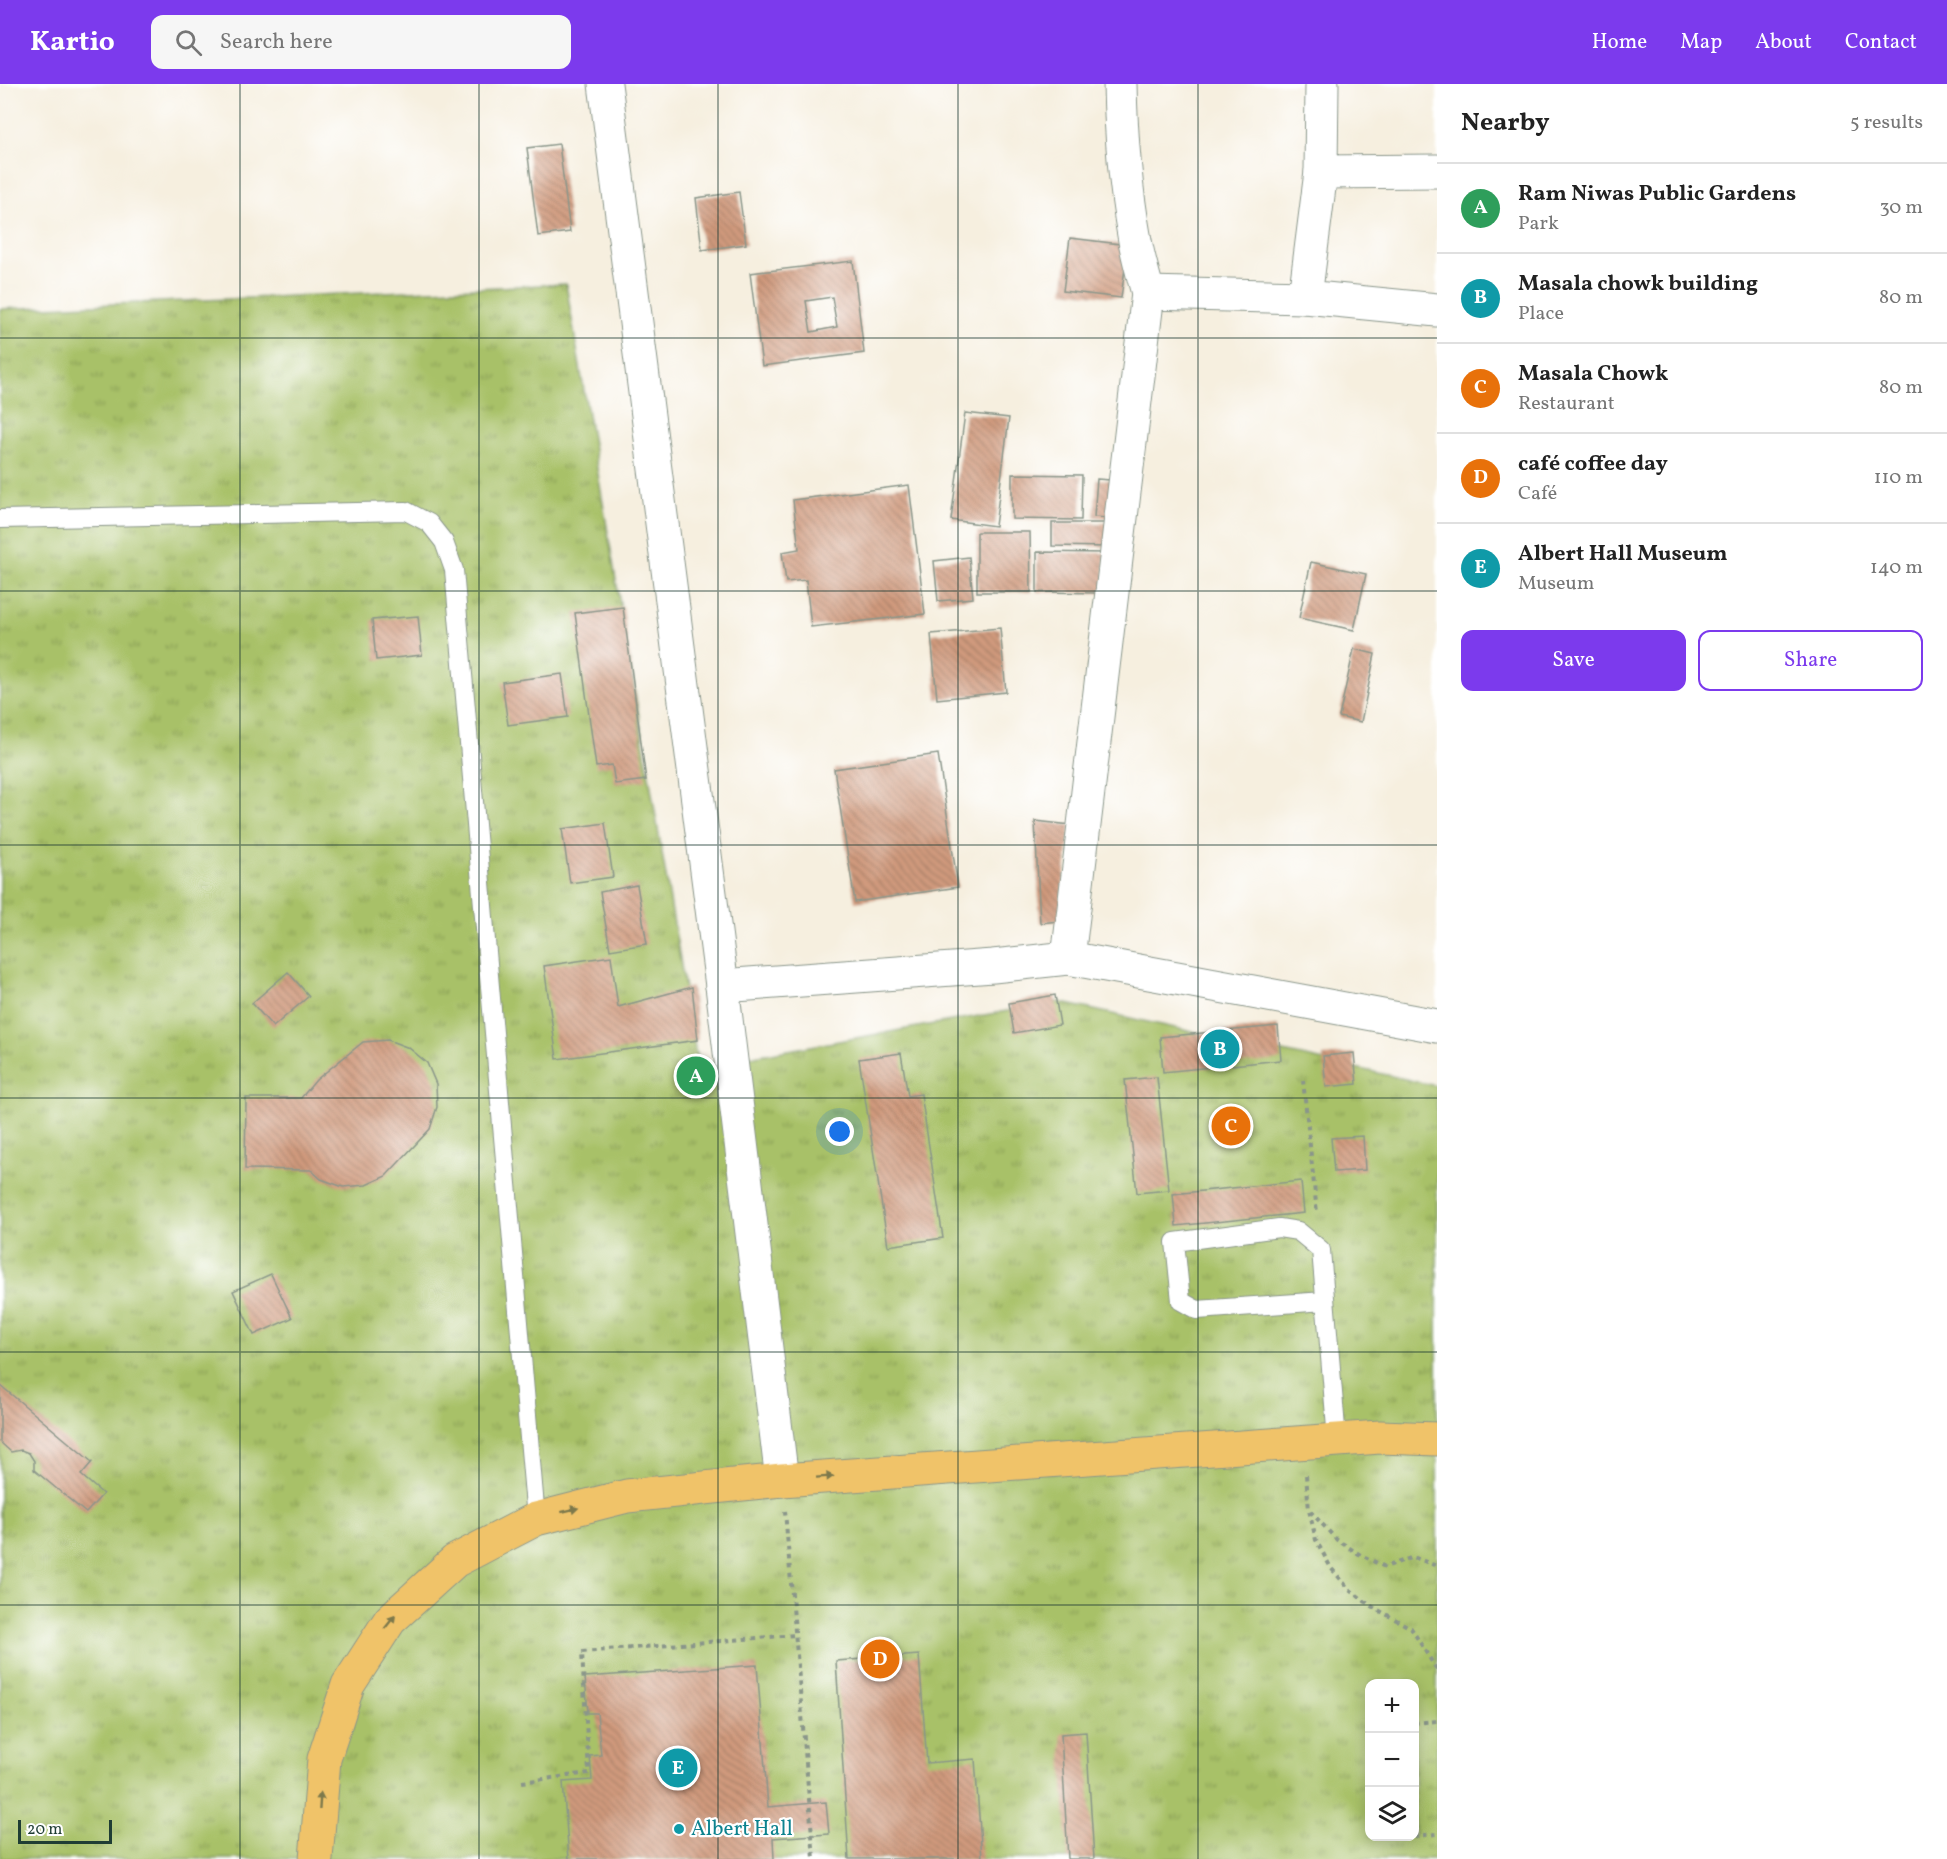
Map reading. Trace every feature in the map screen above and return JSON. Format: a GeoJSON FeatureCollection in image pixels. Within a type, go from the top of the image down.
{"type":"FeatureCollection","features":[{"type":"Feature","properties":{"kind":"main road"},"geometry":{"type":"LineString","coordinates":[[316,1859],[324,1759],[348,1685],[390,1620],[455,1561],[536,1519],[627,1496],[782,1480],[1380,1437],[1437,1439]]}},
{"type":"Feature","properties":{"kind":"street"},"geometry":{"type":"LineString","coordinates":[[605,84],[722,986],[782,1480]]}},
{"type":"Feature","properties":{"kind":"street"},"geometry":{"type":"LineString","coordinates":[[1068,958],[1148,293],[1134,236],[1121,133],[1120,84]]}},
{"type":"Feature","properties":{"kind":"street"},"geometry":{"type":"LineString","coordinates":[[1305,297],[1321,172],[1322,84]]}},
{"type":"Feature","properties":{"kind":"street"},"geometry":{"type":"LineString","coordinates":[[1321,172],[1437,171]]}},
{"type":"Feature","properties":{"kind":"street"},"geometry":{"type":"LineString","coordinates":[[1148,293],[1305,297],[1437,310]]}},
{"type":"Feature","properties":{"kind":"street"},"geometry":{"type":"LineString","coordinates":[[722,986],[993,966],[1068,958],[1437,1026]]}},
{"type":"Feature","properties":{"kind":"lane"},"geometry":{"type":"LineString","coordinates":[[0,519],[406,511],[429,523],[444,542],[454,570],[536,1519]]}},
{"type":"Feature","properties":{"kind":"lane"},"geometry":{"type":"LineString","coordinates":[[1325,1301],[1197,1310],[1180,1302],[1175,1242],[1279,1228],[1298,1231],[1321,1250],[1337,1440]]}},
{"type":"Feature","properties":{"kind":"path"},"geometry":{"type":"LineString","coordinates":[[1302,1080],[1321,1250]]}},
{"type":"Feature","properties":{"kind":"path"},"geometry":{"type":"LineString","coordinates":[[1303,1442],[1309,1510],[1316,1540],[1331,1568],[1348,1589],[1371,1606],[1411,1628],[1437,1670]]}},
{"type":"Feature","properties":{"kind":"path"},"geometry":{"type":"LineString","coordinates":[[782,1480],[814,1859]]}},
{"type":"Feature","properties":{"kind":"path"},"geometry":{"type":"LineString","coordinates":[[1309,1510],[1337,1540],[1385,1567],[1413,1557],[1434,1565],[1437,1569]]}},
{"type":"Feature","properties":{"kind":"path"},"geometry":{"type":"LineString","coordinates":[[522,1782],[589,1773],[582,1652],[795,1635]]}},
{"type":"Feature","properties":{"kind":"path"},"geometry":{"type":"LineString","coordinates":[[1419,1723],[1437,1721]]}},
{"type":"Feature","properties":{"kind":"path"},"geometry":{"type":"LineString","coordinates":[[1419,1836],[1437,1834]]}},
{"type":"Feature","properties":{"kind":"green space"},"geometry":{"type":"Polygon","coordinates":[[[566,284],[698,1066],[1058,1002],[1437,1086],[1437,1859],[0,1859],[0,309],[566,284]]]}},
{"type":"Feature","properties":{"kind":"building"},"geometry":{"type":"Polygon","coordinates":[[[559,144],[570,232],[538,236],[527,148],[559,144]]]}},
{"type":"Feature","properties":{"kind":"building"},"geometry":{"type":"Polygon","coordinates":[[[739,192],[746,244],[702,250],[696,198],[739,192]]]}},
{"type":"Feature","properties":{"kind":"building"},"geometry":{"type":"Polygon","coordinates":[[[1070,238],[1128,245],[1121,298],[1063,291],[1070,238]]]}},
{"type":"Feature","properties":{"kind":"building"},"geometry":{"type":"Polygon","coordinates":[[[853,261],[864,353],[762,366],[750,273],[853,261]],[[832,297],[806,301],[811,332],[837,327],[832,297]]]}},
{"type":"Feature","properties":{"kind":"building"},"geometry":{"type":"Polygon","coordinates":[[[965,413],[1009,418],[995,526],[951,520],[965,413]]]}},
{"type":"Feature","properties":{"kind":"building"},"geometry":{"type":"Polygon","coordinates":[[[1012,474],[1082,475],[1081,520],[1012,519],[1012,474]]]}},
{"type":"Feature","properties":{"kind":"building"},"geometry":{"type":"Polygon","coordinates":[[[1097,479],[1123,481],[1119,519],[1094,517],[1097,479]]]}},
{"type":"Feature","properties":{"kind":"building"},"geometry":{"type":"Polygon","coordinates":[[[909,485],[925,614],[811,627],[806,580],[786,582],[782,552],[799,549],[793,500],[909,485]]]}},
{"type":"Feature","properties":{"kind":"building"},"geometry":{"type":"Polygon","coordinates":[[[1052,523],[1109,523],[1109,547],[1052,546],[1052,523]]]}},
{"type":"Feature","properties":{"kind":"building"},"geometry":{"type":"Polygon","coordinates":[[[977,532],[1030,532],[1031,592],[977,592],[977,532]]]}},
{"type":"Feature","properties":{"kind":"building"},"geometry":{"type":"Polygon","coordinates":[[[1037,552],[1105,553],[1105,593],[1037,592],[1037,552]]]}},
{"type":"Feature","properties":{"kind":"building"},"geometry":{"type":"Polygon","coordinates":[[[969,557],[973,598],[938,601],[934,561],[969,557]]]}},
{"type":"Feature","properties":{"kind":"building"},"geometry":{"type":"Polygon","coordinates":[[[1311,562],[1366,574],[1354,630],[1299,618],[1311,562]]]}},
{"type":"Feature","properties":{"kind":"building"},"geometry":{"type":"Polygon","coordinates":[[[623,607],[646,780],[615,784],[612,765],[596,767],[575,613],[623,607]]]}},
{"type":"Feature","properties":{"kind":"building"},"geometry":{"type":"Polygon","coordinates":[[[418,616],[422,655],[376,660],[372,620],[418,616]]]}},
{"type":"Feature","properties":{"kind":"building"},"geometry":{"type":"Polygon","coordinates":[[[1000,628],[1006,692],[937,699],[931,634],[1000,628]]]}},
{"type":"Feature","properties":{"kind":"building"},"geometry":{"type":"Polygon","coordinates":[[[1354,649],[1375,654],[1361,722],[1339,717],[1354,649]]]}},
{"type":"Feature","properties":{"kind":"building"},"geometry":{"type":"Polygon","coordinates":[[[562,674],[568,717],[508,725],[502,682],[562,674]]]}},
{"type":"Feature","properties":{"kind":"building"},"geometry":{"type":"Polygon","coordinates":[[[938,754],[958,887],[855,902],[834,769],[938,754]]]}},
{"type":"Feature","properties":{"kind":"building"},"geometry":{"type":"Polygon","coordinates":[[[1035,821],[1071,825],[1059,921],[1040,923],[1035,821]]]}},
{"type":"Feature","properties":{"kind":"building"},"geometry":{"type":"Polygon","coordinates":[[[605,823],[613,877],[570,883],[562,829],[605,823]]]}},
{"type":"Feature","properties":{"kind":"building"},"geometry":{"type":"Polygon","coordinates":[[[637,885],[647,944],[610,950],[600,892],[637,885]]]}},
{"type":"Feature","properties":{"kind":"building"},"geometry":{"type":"Polygon","coordinates":[[[611,956],[618,1007],[692,987],[698,1040],[557,1059],[544,966],[611,956]]]}},
{"type":"Feature","properties":{"kind":"building"},"geometry":{"type":"Polygon","coordinates":[[[288,972],[309,996],[273,1027],[252,1003],[288,972]]]}},
{"type":"Feature","properties":{"kind":"building"},"geometry":{"type":"Polygon","coordinates":[[[1055,995],[1060,1025],[1014,1033],[1009,1003],[1055,995]]]}},
{"type":"Feature","properties":{"kind":"building"},"geometry":{"type":"Polygon","coordinates":[[[1278,1026],[1281,1060],[1163,1072],[1160,1037],[1278,1026]]]}},
{"type":"Feature","properties":{"kind":"building"},"geometry":{"type":"Polygon","coordinates":[[[388,1040],[409,1048],[427,1063],[436,1084],[437,1107],[430,1129],[386,1176],[366,1185],[343,1187],[321,1179],[311,1170],[245,1169],[246,1098],[301,1098],[316,1080],[363,1042],[388,1040]]]}},
{"type":"Feature","properties":{"kind":"building"},"geometry":{"type":"Polygon","coordinates":[[[901,1053],[908,1096],[921,1094],[943,1238],[888,1246],[859,1059],[901,1053]]]}},
{"type":"Feature","properties":{"kind":"building"},"geometry":{"type":"Polygon","coordinates":[[[1354,1053],[1357,1084],[1326,1087],[1323,1056],[1354,1053]]]}},
{"type":"Feature","properties":{"kind":"building"},"geometry":{"type":"Polygon","coordinates":[[[1157,1077],[1169,1190],[1137,1193],[1125,1080],[1157,1077]]]}},
{"type":"Feature","properties":{"kind":"building"},"geometry":{"type":"Polygon","coordinates":[[[1363,1136],[1365,1170],[1334,1172],[1331,1138],[1363,1136]]]}},
{"type":"Feature","properties":{"kind":"building"},"geometry":{"type":"Polygon","coordinates":[[[1301,1181],[1304,1213],[1176,1226],[1173,1194],[1301,1181]]]}},
{"type":"Feature","properties":{"kind":"building"},"geometry":{"type":"Polygon","coordinates":[[[271,1274],[292,1318],[254,1335],[233,1291],[271,1274]]]}},
{"type":"Feature","properties":{"kind":"building"},"geometry":{"type":"Polygon","coordinates":[[[0,1385],[92,1462],[81,1475],[103,1494],[86,1513],[34,1470],[34,1461],[29,1453],[21,1450],[11,1452],[0,1442],[0,1385]]]}},
{"type":"Feature","properties":{"kind":"building"},"geometry":{"type":"Polygon","coordinates":[[[919,1655],[927,1763],[975,1759],[982,1859],[849,1859],[836,1661],[919,1655]]]}},
{"type":"Feature","properties":{"kind":"building"},"geometry":{"type":"Polygon","coordinates":[[[757,1665],[768,1807],[826,1802],[829,1834],[773,1838],[774,1859],[569,1859],[563,1782],[592,1780],[590,1756],[601,1755],[597,1713],[588,1713],[585,1677],[757,1665]]]}},
{"type":"Feature","properties":{"kind":"building"},"geometry":{"type":"Polygon","coordinates":[[[1086,1732],[1094,1859],[1068,1859],[1061,1734],[1086,1732]]]}},
{"type":"Feature","properties":{"kind":"place","name":"Masala chowk building"},"geometry":{"type":"Point","coordinates":[1220,1049]}},
{"type":"Feature","properties":{"kind":"place","name":"Ram Niwas Public Gardens"},"geometry":{"type":"Point","coordinates":[696,1076]}},
{"type":"Feature","properties":{"kind":"place","name":"Masala Chowk"},"geometry":{"type":"Point","coordinates":[1231,1126]}},
{"type":"Feature","properties":{"kind":"place","name":"café coffee day"},"geometry":{"type":"Point","coordinates":[880,1659]}},
{"type":"Feature","properties":{"kind":"place","name":"Albert Hall Museum"},"geometry":{"type":"Point","coordinates":[678,1768]}},
{"type":"Feature","properties":{"kind":"place","name":"Albert Hall"},"geometry":{"type":"Point","coordinates":[679,1829]}}]}
